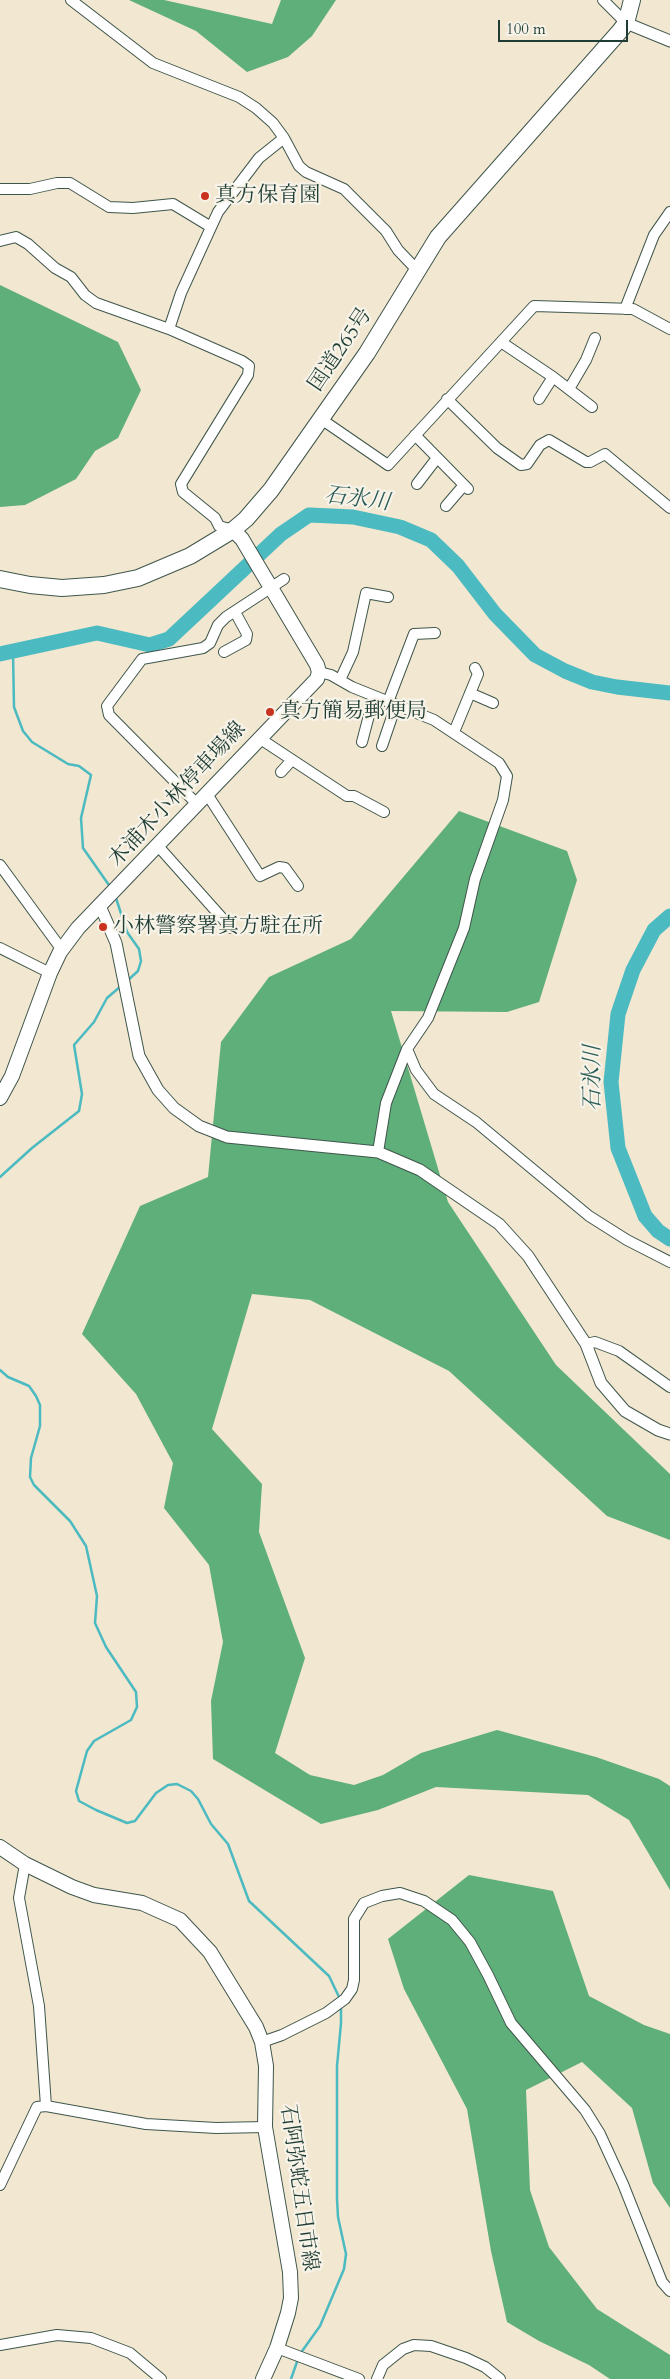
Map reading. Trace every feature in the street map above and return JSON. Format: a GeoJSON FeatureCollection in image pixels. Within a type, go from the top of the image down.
{"type":"FeatureCollection","features":[{"type":"Feature","properties":{"kind":"highway","name":"国道265号"},"geometry":{"type":"LineString","coordinates":[[0,579],[30,585],[62,588],[104,585],[138,578],[238,535],[367,353],[438,237],[626,23],[632,0]]}},
{"type":"Feature","properties":{"kind":"main road"},"geometry":{"type":"LineString","coordinates":[[238,535],[319,672]]}},
{"type":"Feature","properties":{"kind":"main road","name":"木浦木小林停車場線"},"geometry":{"type":"LineString","coordinates":[[0,1098],[12,1076],[50,973],[62,950],[78,928],[259,738],[314,685],[319,672]]}},
{"type":"Feature","properties":{"kind":"main road","name":"石阿弥蛇五日市線"},"geometry":{"type":"LineString","coordinates":[[0,1847],[25,1864],[94,1895],[142,1903],[180,1920],[210,1952],[249,2014],[262,2042],[266,2066],[266,2127],[290,2272],[291,2298],[277,2348],[263,2379]]}},
{"type":"Feature","properties":{"kind":"street"},"geometry":{"type":"LineString","coordinates":[[71,0],[153,63],[239,97],[272,123],[284,138],[298,166],[306,172],[344,189],[386,231],[398,250],[417,270]]}},
{"type":"Feature","properties":{"kind":"street"},"geometry":{"type":"LineString","coordinates":[[603,0],[626,23],[670,41]]}},
{"type":"Feature","properties":{"kind":"street"},"geometry":{"type":"LineString","coordinates":[[169,329],[181,293],[218,212],[259,158],[284,138]]}},
{"type":"Feature","properties":{"kind":"street"},"geometry":{"type":"LineString","coordinates":[[0,189],[30,189],[57,183],[70,183],[109,207],[133,208],[173,204],[211,227]]}},
{"type":"Feature","properties":{"kind":"street"},"geometry":{"type":"LineString","coordinates":[[625,309],[654,235],[670,212]]}},
{"type":"Feature","properties":{"kind":"street"},"geometry":{"type":"LineString","coordinates":[[0,241],[16,237],[28,244],[54,268],[71,277],[85,296],[96,303],[169,329],[242,361],[249,366],[248,375],[181,484],[182,492],[215,518],[219,526],[238,535]]}},
{"type":"Feature","properties":{"kind":"street"},"geometry":{"type":"LineString","coordinates":[[321,419],[388,465],[534,306],[633,309],[670,329]]}},
{"type":"Feature","properties":{"kind":"street"},"geometry":{"type":"LineString","coordinates":[[569,390],[586,360],[594,338]]}},
{"type":"Feature","properties":{"kind":"street"},"geometry":{"type":"LineString","coordinates":[[501,342],[553,377],[592,407]]}},
{"type":"Feature","properties":{"kind":"street"},"geometry":{"type":"LineString","coordinates":[[539,398],[553,377]]}},
{"type":"Feature","properties":{"kind":"street"},"geometry":{"type":"LineString","coordinates":[[447,399],[496,448],[521,465],[527,464],[540,445],[549,440],[586,462],[590,462],[605,454],[670,508]]}},
{"type":"Feature","properties":{"kind":"street"},"geometry":{"type":"LineString","coordinates":[[415,435],[466,487],[446,506]]}},
{"type":"Feature","properties":{"kind":"street"},"geometry":{"type":"LineString","coordinates":[[417,484],[437,458]]}},
{"type":"Feature","properties":{"kind":"street"},"geometry":{"type":"LineString","coordinates":[[284,579],[269,587],[218,625],[210,643],[203,648],[142,659],[107,706],[109,715],[202,799],[260,876],[279,867],[285,868],[298,886]]}},
{"type":"Feature","properties":{"kind":"street"},"geometry":{"type":"LineString","coordinates":[[340,680],[354,652],[366,593],[388,597]]}},
{"type":"Feature","properties":{"kind":"street"},"geometry":{"type":"LineString","coordinates":[[224,652],[246,640],[247,634],[235,612]]}},
{"type":"Feature","properties":{"kind":"street"},"geometry":{"type":"LineString","coordinates":[[382,746],[392,703],[414,634],[434,633]]}},
{"type":"Feature","properties":{"kind":"street"},"geometry":{"type":"LineString","coordinates":[[454,732],[478,674],[475,668]]}},
{"type":"Feature","properties":{"kind":"street"},"geometry":{"type":"LineString","coordinates":[[319,672],[434,720],[499,763],[507,776],[503,800],[475,879],[464,928],[428,1018],[407,1049],[386,1103],[378,1152]]}},
{"type":"Feature","properties":{"kind":"street"},"geometry":{"type":"LineString","coordinates":[[470,693],[493,703]]}},
{"type":"Feature","properties":{"kind":"street"},"geometry":{"type":"LineString","coordinates":[[362,742],[374,696]]}},
{"type":"Feature","properties":{"kind":"street"},"geometry":{"type":"LineString","coordinates":[[259,738],[347,796],[354,796],[384,812]]}},
{"type":"Feature","properties":{"kind":"street"},"geometry":{"type":"LineString","coordinates":[[280,772],[292,760]]}},
{"type":"Feature","properties":{"kind":"street"},"geometry":{"type":"LineString","coordinates":[[158,846],[231,928]]}},
{"type":"Feature","properties":{"kind":"street"},"geometry":{"type":"LineString","coordinates":[[0,865],[62,950]]}},
{"type":"Feature","properties":{"kind":"street"},"geometry":{"type":"LineString","coordinates":[[100,906],[116,942],[139,1056],[158,1090],[174,1108],[200,1126],[227,1137],[378,1152],[420,1170],[499,1224],[528,1256],[586,1344],[600,1383],[625,1411],[658,1430],[670,1434]]}},
{"type":"Feature","properties":{"kind":"street"},"geometry":{"type":"LineString","coordinates":[[0,948],[50,973]]}},
{"type":"Feature","properties":{"kind":"street"},"geometry":{"type":"LineString","coordinates":[[407,1049],[416,1070],[434,1094],[476,1122],[588,1216],[627,1240],[670,1262]]}},
{"type":"Feature","properties":{"kind":"street"},"geometry":{"type":"LineString","coordinates":[[586,1344],[595,1342],[619,1351],[670,1387]]}},
{"type":"Feature","properties":{"kind":"street"},"geometry":{"type":"LineString","coordinates":[[25,1864],[19,1898],[39,2006],[46,2106]]}},
{"type":"Feature","properties":{"kind":"street"},"geometry":{"type":"LineString","coordinates":[[262,2042],[282,2035],[326,2012],[344,1999],[352,1989],[354,1980],[354,1919],[364,1903],[382,1896],[400,1893],[424,1901],[452,1920],[470,1942],[511,2023],[530,2048],[559,2078],[595,2126],[623,2184],[662,2282],[670,2291]]}},
{"type":"Feature","properties":{"kind":"street"},"geometry":{"type":"LineString","coordinates":[[0,2184],[37,2107],[46,2106],[146,2124],[216,2128],[266,2127]]}},
{"type":"Feature","properties":{"kind":"street"},"geometry":{"type":"LineString","coordinates":[[0,2345],[57,2335],[91,2338],[130,2353],[161,2379]]}},
{"type":"Feature","properties":{"kind":"street"},"geometry":{"type":"LineString","coordinates":[[377,2379],[383,2365],[403,2349],[414,2345],[431,2346],[466,2358],[485,2367],[500,2379]]}},
{"type":"Feature","properties":{"kind":"street"},"geometry":{"type":"LineString","coordinates":[[277,2348],[360,2379]]}},
{"type":"Feature","properties":{"kind":"green space"},"geometry":{"type":"Polygon","coordinates":[[[129,0],[164,0],[272,24],[281,0],[336,0],[312,36],[288,57],[247,72],[196,31],[129,0]]]}},
{"type":"Feature","properties":{"kind":"green space"},"geometry":{"type":"Polygon","coordinates":[[[0,285],[118,342],[141,390],[118,438],[95,451],[76,479],[25,505],[0,507],[0,285]]]}},
{"type":"Feature","properties":{"kind":"green space"},"geometry":{"type":"Polygon","coordinates":[[[459,811],[567,851],[577,880],[539,1002],[507,1012],[391,1011],[448,1202],[556,1365],[670,1474],[670,1540],[607,1516],[449,1371],[310,1300],[252,1294],[212,1429],[262,1484],[259,1532],[305,1658],[275,1753],[310,1775],[354,1785],[383,1775],[421,1753],[497,1730],[596,1757],[659,1779],[670,1786],[670,1890],[629,1820],[588,1795],[436,1787],[378,1810],[321,1824],[213,1759],[211,1701],[223,1642],[209,1565],[164,1508],[173,1463],[136,1394],[82,1334],[140,1206],[208,1177],[221,1042],[269,977],[351,939],[459,811]]]}},
{"type":"Feature","properties":{"kind":"green space"},"geometry":{"type":"Polygon","coordinates":[[[469,1875],[553,1891],[589,1996],[644,2025],[670,2034],[670,2208],[653,2183],[632,2108],[582,2062],[526,2090],[530,2190],[549,2247],[597,2309],[670,2355],[670,2379],[610,2379],[589,2365],[539,2341],[507,2322],[491,2251],[467,2109],[404,1989],[388,1939],[469,1875]]]}},
{"type":"Feature","properties":{"kind":"waterway","name":"石氷川"},"geometry":{"type":"LineString","coordinates":[[0,654],[97,633],[150,645],[169,639],[281,534],[309,515],[353,517],[400,527],[431,540],[458,566],[495,614],[535,655],[565,671],[592,682],[670,693]]}},
{"type":"Feature","properties":{"kind":"waterway"},"geometry":{"type":"LineString","coordinates":[[13,652],[14,707],[23,731],[32,742],[68,764],[79,766],[91,775],[81,818],[83,848],[111,888]]}},
{"type":"Feature","properties":{"kind":"waterway"},"geometry":{"type":"LineString","coordinates":[[115,895],[127,932],[139,949],[141,961],[138,971],[127,981]]}},
{"type":"Feature","properties":{"kind":"waterway","name":"石氷川"},"geometry":{"type":"LineString","coordinates":[[670,916],[654,930],[633,970],[618,1014],[611,1082],[618,1148],[645,1216],[658,1231],[670,1239]]}},
{"type":"Feature","properties":{"kind":"waterway"},"geometry":{"type":"LineString","coordinates":[[0,1177],[32,1148],[79,1111],[82,1094],[74,1045],[94,1022],[107,998],[121,986]]}},
{"type":"Feature","properties":{"kind":"waterway"},"geometry":{"type":"LineString","coordinates":[[0,1370],[8,1377],[29,1386],[40,1405],[40,1426],[31,1458],[30,1477],[34,1485],[70,1521],[86,1546],[97,1596],[95,1623],[106,1647],[136,1692],[137,1707],[131,1720],[94,1741],[87,1751],[76,1791],[79,1801],[127,1823],[135,1821],[156,1793],[168,1785],[177,1784],[191,1791],[198,1799],[211,1824],[228,1844],[249,1901],[329,1976],[340,1999]]}},
{"type":"Feature","properties":{"kind":"waterway"},"geometry":{"type":"LineString","coordinates":[[300,2354],[320,2326],[344,2269],[346,2254],[338,2217],[337,2199],[337,2066],[341,2007]]}},
{"type":"Feature","properties":{"kind":"waterway"},"geometry":{"type":"LineString","coordinates":[[291,2379],[298,2359]]}},
{"type":"Feature","properties":{"kind":"place","name":"真方保育園"},"geometry":{"type":"Point","coordinates":[205,196]}},
{"type":"Feature","properties":{"kind":"place","name":"真方簡易郵便局"},"geometry":{"type":"Point","coordinates":[270,712]}},
{"type":"Feature","properties":{"kind":"place","name":"小林警察署真方駐在所"},"geometry":{"type":"Point","coordinates":[103,927]}}]}
